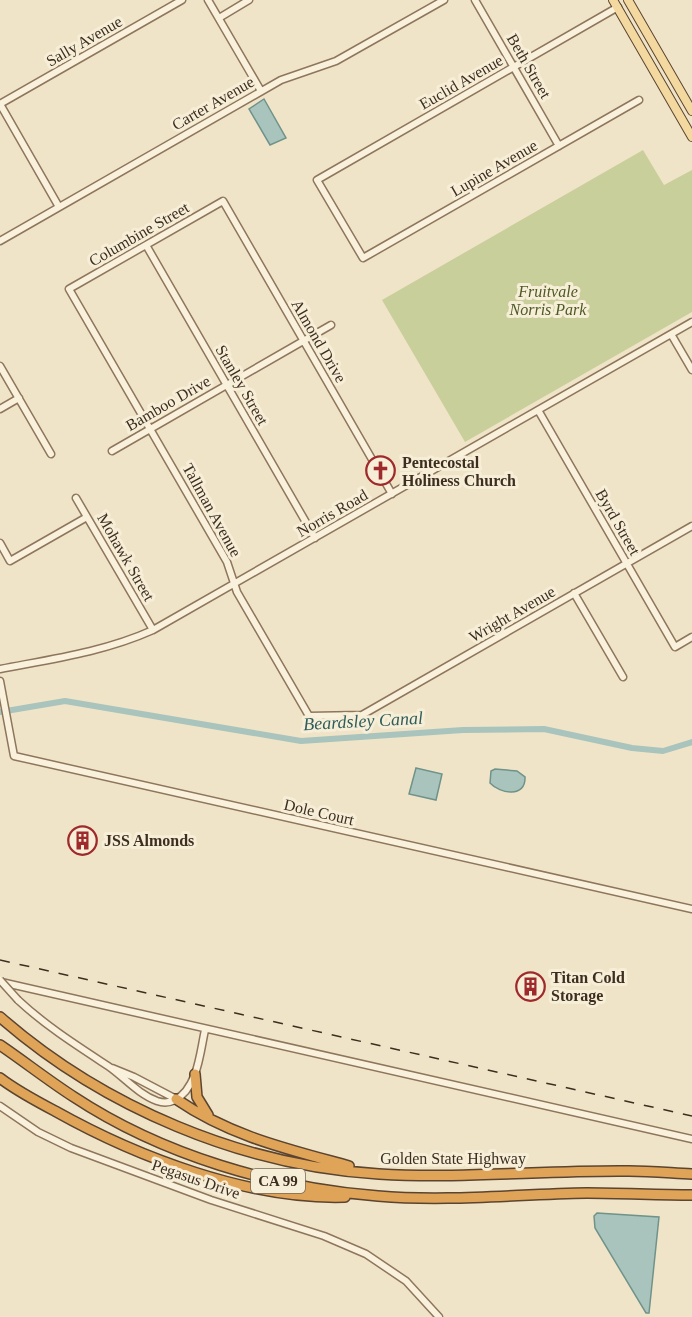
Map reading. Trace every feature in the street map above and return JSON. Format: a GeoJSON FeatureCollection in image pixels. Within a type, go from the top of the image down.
{"type":"FeatureCollection","features":[{"type":"Feature","properties":{"kind":"highway","name":"Golden State Highway"},"geometry":{"type":"LineString","coordinates":[[0,1017],[77,1074],[150,1114],[208,1138],[305,1164],[377,1174],[451,1176],[630,1171],[692,1174]]}},
{"type":"Feature","properties":{"kind":"highway","name":"CA 99"},"geometry":{"type":"LineString","coordinates":[[0,1045],[76,1098],[116,1120],[190,1155],[252,1175],[290,1184],[381,1196],[432,1198],[589,1193],[692,1196]]}},
{"type":"Feature","properties":{"kind":"highway"},"geometry":{"type":"LineString","coordinates":[[195,1074],[197,1097],[211,1119]]}},
{"type":"Feature","properties":{"kind":"highway"},"geometry":{"type":"LineString","coordinates":[[0,1078],[95,1133],[159,1160],[207,1175],[253,1187],[323,1198],[381,1196]]}},
{"type":"Feature","properties":{"kind":"highway"},"geometry":{"type":"LineString","coordinates":[[176,1099],[246,1136],[377,1174]]}},
{"type":"Feature","properties":{"kind":"main road"},"geometry":{"type":"LineString","coordinates":[[628,0],[692,111]]}},
{"type":"Feature","properties":{"kind":"main road"},"geometry":{"type":"LineString","coordinates":[[615,4],[692,137]]}},
{"type":"Feature","properties":{"kind":"street","name":"Sally Avenue"},"geometry":{"type":"LineString","coordinates":[[0,104],[182,0]]}},
{"type":"Feature","properties":{"kind":"street"},"geometry":{"type":"LineString","coordinates":[[208,0],[261,91]]}},
{"type":"Feature","properties":{"kind":"street"},"geometry":{"type":"LineString","coordinates":[[219,18],[249,0]]}},
{"type":"Feature","properties":{"kind":"street","name":"Carter Avenue"},"geometry":{"type":"LineString","coordinates":[[0,240],[261,91],[295,74],[342,57],[444,0]]}},
{"type":"Feature","properties":{"kind":"street","name":"Beth Street"},"geometry":{"type":"LineString","coordinates":[[475,0],[559,146]]}},
{"type":"Feature","properties":{"kind":"street","name":"Euclid Avenue"},"geometry":{"type":"LineString","coordinates":[[363,258],[317,180],[514,67],[615,4]]}},
{"type":"Feature","properties":{"kind":"street","name":"Lupine Avenue"},"geometry":{"type":"LineString","coordinates":[[363,258],[639,100]]}},
{"type":"Feature","properties":{"kind":"street"},"geometry":{"type":"LineString","coordinates":[[0,104],[59,207]]}},
{"type":"Feature","properties":{"kind":"street","name":"Columbine Street"},"geometry":{"type":"LineString","coordinates":[[69,289],[223,201]]}},
{"type":"Feature","properties":{"kind":"street","name":"Almond Drive"},"geometry":{"type":"LineString","coordinates":[[223,201],[392,494]]}},
{"type":"Feature","properties":{"kind":"street","name":"Stanley Street"},"geometry":{"type":"LineString","coordinates":[[146,245],[315,538]]}},
{"type":"Feature","properties":{"kind":"street","name":"Tallman Avenue"},"geometry":{"type":"LineString","coordinates":[[69,289],[227,562],[234,585],[309,716],[343,716]]}},
{"type":"Feature","properties":{"kind":"street","name":"Norris Road"},"geometry":{"type":"LineString","coordinates":[[0,669],[96,651],[123,643],[153,630],[692,322]]}},
{"type":"Feature","properties":{"kind":"street","name":"Bamboo Drive"},"geometry":{"type":"LineString","coordinates":[[112,451],[331,326]]}},
{"type":"Feature","properties":{"kind":"street"},"geometry":{"type":"LineString","coordinates":[[671,334],[692,370]]}},
{"type":"Feature","properties":{"kind":"street"},"geometry":{"type":"LineString","coordinates":[[0,366],[51,454]]}},
{"type":"Feature","properties":{"kind":"street"},"geometry":{"type":"LineString","coordinates":[[0,409],[20,398]]}},
{"type":"Feature","properties":{"kind":"street","name":"Byrd Street"},"geometry":{"type":"LineString","coordinates":[[538,410],[675,647],[692,637]]}},
{"type":"Feature","properties":{"kind":"street","name":"Mohawk Street"},"geometry":{"type":"LineString","coordinates":[[76,498],[153,630]]}},
{"type":"Feature","properties":{"kind":"street"},"geometry":{"type":"LineString","coordinates":[[0,543],[10,561],[87,517]]}},
{"type":"Feature","properties":{"kind":"street","name":"Wright Avenue"},"geometry":{"type":"LineString","coordinates":[[343,716],[362,715],[692,526]]}},
{"type":"Feature","properties":{"kind":"street"},"geometry":{"type":"LineString","coordinates":[[574,593],[622,677]]}},
{"type":"Feature","properties":{"kind":"street","name":"Dole Court"},"geometry":{"type":"LineString","coordinates":[[0,681],[14,756],[692,909]]}},
{"type":"Feature","properties":{"kind":"street"},"geometry":{"type":"LineString","coordinates":[[0,981],[18,1000],[57,1033],[111,1068],[176,1099]]}},
{"type":"Feature","properties":{"kind":"street"},"geometry":{"type":"LineString","coordinates":[[0,981],[205,1030],[692,1139]]}},
{"type":"Feature","properties":{"kind":"street"},"geometry":{"type":"LineString","coordinates":[[111,1068],[120,1077],[158,1101],[176,1099],[187,1089],[195,1074],[205,1030]]}},
{"type":"Feature","properties":{"kind":"street","name":"Pegasus Drive"},"geometry":{"type":"LineString","coordinates":[[0,1106],[38,1132],[71,1148],[211,1200],[307,1230],[366,1254],[406,1281],[439,1317]]}},
{"type":"Feature","properties":{"kind":"green space","name":"Fruitvale Norris Park"},"geometry":{"type":"Polygon","coordinates":[[[643,150],[664,185],[692,170],[692,312],[465,442],[382,300],[643,150]]]}},
{"type":"Feature","properties":{"kind":"water"},"geometry":{"type":"Polygon","coordinates":[[[264,99],[286,138],[270,145],[249,109],[264,99]]]}},
{"type":"Feature","properties":{"kind":"water"},"geometry":{"type":"Polygon","coordinates":[[[416,768],[442,774],[436,800],[409,794],[416,768]]]}},
{"type":"Feature","properties":{"kind":"water"},"geometry":{"type":"Polygon","coordinates":[[[495,769],[517,771],[525,777],[524,784],[517,791],[512,792],[494,787],[490,783],[491,771],[495,769]]]}},
{"type":"Feature","properties":{"kind":"water"},"geometry":{"type":"Polygon","coordinates":[[[597,1213],[659,1217],[649,1313],[646,1313],[595,1228],[594,1216],[597,1213]]]}},
{"type":"Feature","properties":{"kind":"waterway","name":"Beardsley Canal"},"geometry":{"type":"LineString","coordinates":[[0,712],[65,701],[301,741],[463,730],[544,729],[632,748],[663,751],[692,742]]}},
{"type":"Feature","properties":{"kind":"railway"},"geometry":{"type":"LineString","coordinates":[[0,960],[692,1116]]}},
{"type":"Feature","properties":{"kind":"place","name":"Pentecostal Holiness Church"},"geometry":{"type":"Point","coordinates":[381,471]}},
{"type":"Feature","properties":{"kind":"place","name":"JSS Almonds"},"geometry":{"type":"Point","coordinates":[83,840]}},
{"type":"Feature","properties":{"kind":"place","name":"Titan Cold Storage"},"geometry":{"type":"Point","coordinates":[530,986]}}]}
